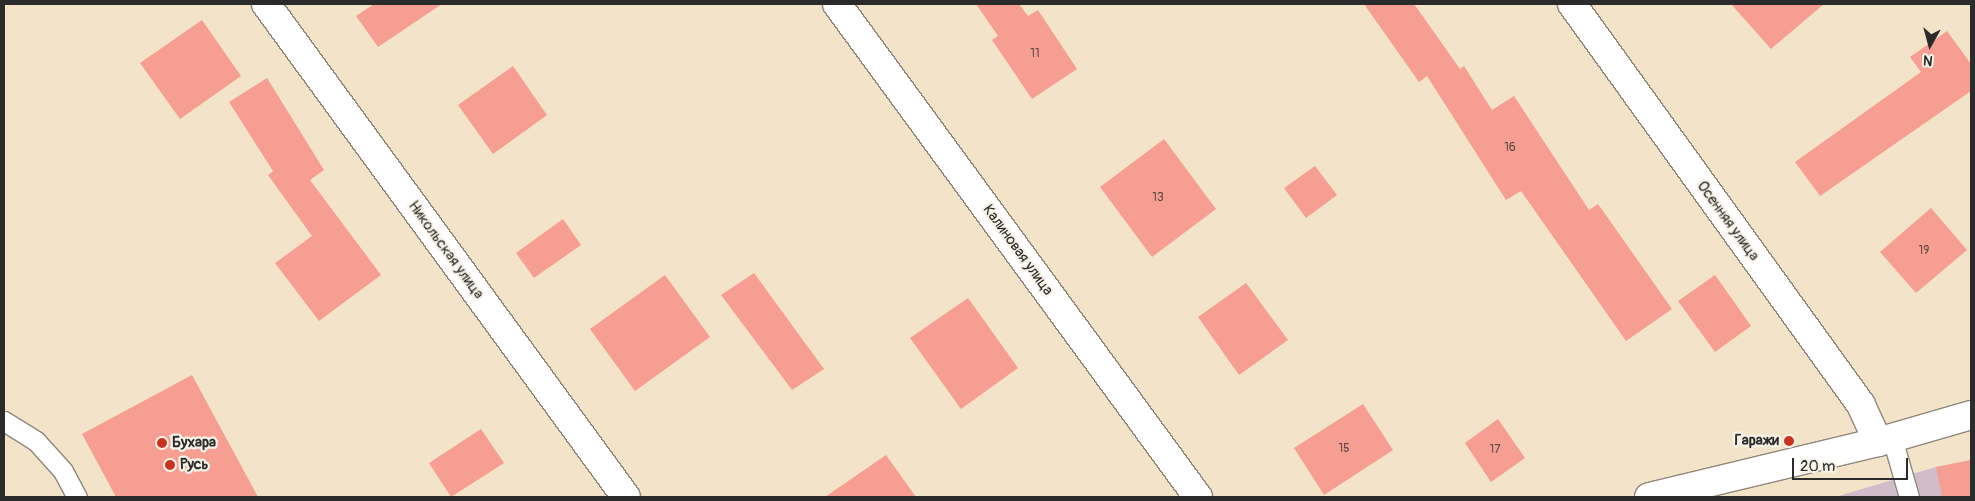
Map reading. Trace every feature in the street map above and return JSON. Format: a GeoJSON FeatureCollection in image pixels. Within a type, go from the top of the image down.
{"type":"FeatureCollection","features":[{"type":"Feature","properties":{"kind":"street","name":"Никольская улица"},"geometry":{"type":"LineString","coordinates":[[266,4],[626,497]]}},
{"type":"Feature","properties":{"kind":"street","name":"Калиновая улица"},"geometry":{"type":"LineString","coordinates":[[838,4],[1198,497]]}},
{"type":"Feature","properties":{"kind":"street","name":"Осенняя улица"},"geometry":{"type":"LineString","coordinates":[[1572,4],[1885,440]]}},
{"type":"Feature","properties":{"kind":"street"},"geometry":{"type":"LineString","coordinates":[[1649,497],[1885,440],[1971,415]]}},
{"type":"Feature","properties":{"kind":"lane"},"geometry":{"type":"LineString","coordinates":[[4,421],[36,441],[63,471],[77,497]]}},
{"type":"Feature","properties":{"kind":"lane"},"geometry":{"type":"LineString","coordinates":[[1885,440],[1909,497]]}},
{"type":"Feature","properties":{"kind":"shaded area"},"geometry":{"type":"Polygon","coordinates":[[[1971,460],[1971,497],[1835,497],[1936,467],[1971,460]]]}},
{"type":"Feature","properties":{"kind":"building"},"geometry":{"type":"Polygon","coordinates":[[[374,4],[442,4],[378,47],[356,16],[374,4]]]}},
{"type":"Feature","properties":{"kind":"building"},"geometry":{"type":"Polygon","coordinates":[[[976,4],[1019,4],[1028,16],[1038,10],[1077,69],[1032,99],[992,40],[998,36],[976,4]]]}},
{"type":"Feature","properties":{"kind":"building"},"geometry":{"type":"Polygon","coordinates":[[[1364,4],[1414,4],[1460,69],[1464,66],[1492,110],[1514,96],[1589,210],[1598,204],[1672,309],[1626,341],[1521,191],[1506,200],[1427,76],[1419,82],[1364,4]]]}},
{"type":"Feature","properties":{"kind":"building"},"geometry":{"type":"Polygon","coordinates":[[[1731,4],[1824,4],[1771,49],[1731,4]]]}},
{"type":"Feature","properties":{"kind":"building"},"geometry":{"type":"Polygon","coordinates":[[[202,20],[241,76],[180,119],[140,63],[202,20]]]}},
{"type":"Feature","properties":{"kind":"building"},"geometry":{"type":"Polygon","coordinates":[[[1947,31],[1971,64],[1971,91],[1820,196],[1795,162],[1921,72],[1910,57],[1947,31]]]}},
{"type":"Feature","properties":{"kind":"building"},"geometry":{"type":"Polygon","coordinates":[[[513,66],[547,115],[493,154],[458,105],[513,66]]]}},
{"type":"Feature","properties":{"kind":"building"},"geometry":{"type":"Polygon","coordinates":[[[267,78],[324,170],[310,180],[381,275],[319,321],[275,263],[312,236],[268,175],[273,171],[229,102],[267,78]]]}},
{"type":"Feature","properties":{"kind":"building"},"geometry":{"type":"Polygon","coordinates":[[[1164,139],[1216,209],[1152,257],[1100,187],[1164,139]]]}},
{"type":"Feature","properties":{"kind":"building"},"geometry":{"type":"Polygon","coordinates":[[[1315,166],[1337,195],[1306,218],[1284,188],[1315,166]]]}},
{"type":"Feature","properties":{"kind":"building"},"geometry":{"type":"Polygon","coordinates":[[[1931,208],[1967,250],[1916,293],[1880,252],[1931,208]]]}},
{"type":"Feature","properties":{"kind":"building"},"geometry":{"type":"Polygon","coordinates":[[[563,219],[581,245],[534,278],[516,253],[563,219]]]}},
{"type":"Feature","properties":{"kind":"building"},"geometry":{"type":"Polygon","coordinates":[[[754,273],[824,369],[792,390],[721,295],[754,273]]]}},
{"type":"Feature","properties":{"kind":"building"},"geometry":{"type":"Polygon","coordinates":[[[665,275],[710,337],[635,391],[590,329],[665,275]]]}},
{"type":"Feature","properties":{"kind":"building"},"geometry":{"type":"Polygon","coordinates":[[[1715,275],[1751,326],[1715,352],[1678,301],[1715,275]]]}},
{"type":"Feature","properties":{"kind":"building"},"geometry":{"type":"Polygon","coordinates":[[[1246,283],[1288,340],[1239,375],[1198,317],[1246,283]]]}},
{"type":"Feature","properties":{"kind":"building"},"geometry":{"type":"Polygon","coordinates":[[[968,298],[1018,368],[961,409],[910,338],[968,298]]]}},
{"type":"Feature","properties":{"kind":"building","name":"Русь"},"geometry":{"type":"Polygon","coordinates":[[[192,375],[258,497],[116,497],[82,434],[192,375]]]}},
{"type":"Feature","properties":{"kind":"building"},"geometry":{"type":"Polygon","coordinates":[[[1363,404],[1393,450],[1324,495],[1294,448],[1363,404]]]}},
{"type":"Feature","properties":{"kind":"building"},"geometry":{"type":"Polygon","coordinates":[[[1498,419],[1525,458],[1491,482],[1465,443],[1498,419]]]}},
{"type":"Feature","properties":{"kind":"building"},"geometry":{"type":"Polygon","coordinates":[[[481,429],[504,463],[451,497],[429,463],[481,429]]]}},
{"type":"Feature","properties":{"kind":"building"},"geometry":{"type":"Polygon","coordinates":[[[886,455],[916,497],[825,497],[886,455]]]}},
{"type":"Feature","properties":{"kind":"building"},"geometry":{"type":"Polygon","coordinates":[[[1971,460],[1971,497],[1942,497],[1936,467],[1971,460]]]}},
{"type":"Feature","properties":{"kind":"place","name":"Гаражи"},"geometry":{"type":"Point","coordinates":[1789,441]}},
{"type":"Feature","properties":{"kind":"place","name":"Бухара"},"geometry":{"type":"Point","coordinates":[162,443]}},
{"type":"Feature","properties":{"kind":"place","name":"Русь"},"geometry":{"type":"Point","coordinates":[170,465]}}]}
